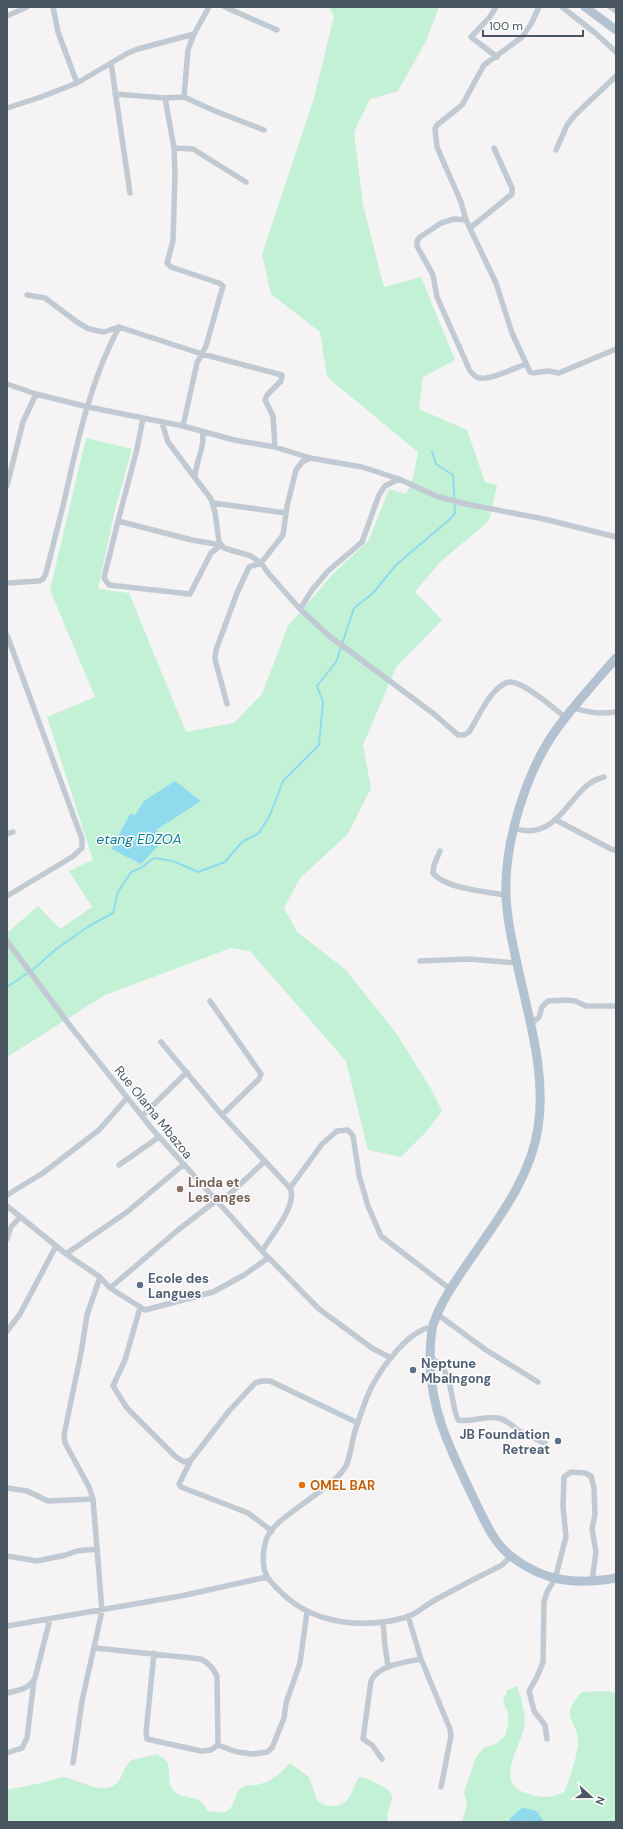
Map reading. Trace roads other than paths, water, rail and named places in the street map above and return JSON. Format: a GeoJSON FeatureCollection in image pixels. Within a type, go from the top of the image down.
{"type":"FeatureCollection","features":[{"type":"Feature","properties":{"kind":"main road"},"geometry":{"type":"LineString","coordinates":[[585,7],[616,30]]}},
{"type":"Feature","properties":{"kind":"main road"},"geometry":{"type":"LineString","coordinates":[[616,658],[556,730],[541,754],[513,828],[506,895],[517,963],[539,1068],[541,1101],[538,1132],[523,1178],[450,1289],[437,1314],[433,1326],[430,1356],[434,1404],[443,1431],[485,1521],[499,1544],[511,1556],[555,1579],[592,1581],[616,1578]]}},
{"type":"Feature","properties":{"kind":"street"},"geometry":{"type":"LineString","coordinates":[[7,16],[27,7]]}},
{"type":"Feature","properties":{"kind":"street"},"geometry":{"type":"LineString","coordinates":[[53,7],[58,32],[77,83]]}},
{"type":"Feature","properties":{"kind":"street"},"geometry":{"type":"LineString","coordinates":[[184,97],[188,50],[194,34],[210,7]]}},
{"type":"Feature","properties":{"kind":"street"},"geometry":{"type":"LineString","coordinates":[[225,7],[277,30]]}},
{"type":"Feature","properties":{"kind":"street"},"geometry":{"type":"LineString","coordinates":[[496,7],[489,18],[471,37],[497,57]]}},
{"type":"Feature","properties":{"kind":"street"},"geometry":{"type":"LineString","coordinates":[[539,7],[531,24],[522,37],[497,57],[484,65],[462,104],[437,125],[435,129],[437,146],[461,202],[466,220],[496,283],[512,333],[531,373],[548,371],[559,373],[616,349]]}},
{"type":"Feature","properties":{"kind":"street"},"geometry":{"type":"LineString","coordinates":[[562,7],[594,32],[616,52]]}},
{"type":"Feature","properties":{"kind":"street"},"geometry":{"type":"LineString","coordinates":[[610,7],[616,11]]}},
{"type":"Feature","properties":{"kind":"street"},"geometry":{"type":"LineString","coordinates":[[7,108],[77,83],[138,49],[194,34]]}},
{"type":"Feature","properties":{"kind":"street"},"geometry":{"type":"LineString","coordinates":[[111,63],[130,192]]}},
{"type":"Feature","properties":{"kind":"street"},"geometry":{"type":"LineString","coordinates":[[556,150],[567,125],[575,115],[616,76]]}},
{"type":"Feature","properties":{"kind":"street"},"geometry":{"type":"LineString","coordinates":[[115,94],[165,98],[184,97],[264,130]]}},
{"type":"Feature","properties":{"kind":"street"},"geometry":{"type":"LineString","coordinates":[[165,98],[174,148],[175,174],[173,240],[167,263],[171,267],[219,283],[223,286],[206,346],[197,362],[183,426]]}},
{"type":"Feature","properties":{"kind":"street"},"geometry":{"type":"LineString","coordinates":[[174,148],[193,149],[246,182]]}},
{"type":"Feature","properties":{"kind":"street"},"geometry":{"type":"LineString","coordinates":[[470,228],[512,194],[512,188],[494,148]]}},
{"type":"Feature","properties":{"kind":"street"},"geometry":{"type":"LineString","coordinates":[[466,220],[447,220],[420,236],[417,241],[417,246],[433,275],[437,297],[470,371],[474,375],[480,378],[489,378],[526,364]]}},
{"type":"Feature","properties":{"kind":"street"},"geometry":{"type":"LineString","coordinates":[[28,296],[45,298],[76,322],[89,328],[104,332],[120,327],[202,354],[282,375],[283,378],[281,381],[267,395],[265,400],[273,416],[275,447]]}},
{"type":"Feature","properties":{"kind":"street"},"geometry":{"type":"LineString","coordinates":[[7,583],[39,581],[43,579],[46,574],[78,439],[102,365],[120,327]]}},
{"type":"Feature","properties":{"kind":"street"},"geometry":{"type":"LineString","coordinates":[[7,384],[36,394],[88,407],[183,426],[234,440],[275,447],[310,458],[362,467],[398,479],[436,496],[616,537]]}},
{"type":"Feature","properties":{"kind":"street"},"geometry":{"type":"LineString","coordinates":[[7,486],[23,422],[36,394]]}},
{"type":"Feature","properties":{"kind":"street"},"geometry":{"type":"LineString","coordinates":[[143,418],[137,449],[104,578],[109,585],[190,594],[210,553],[221,545]]}},
{"type":"Feature","properties":{"kind":"street"},"geometry":{"type":"LineString","coordinates":[[162,423],[168,442],[213,503],[219,542],[221,545]]}},
{"type":"Feature","properties":{"kind":"street"},"geometry":{"type":"LineString","coordinates":[[194,478],[196,464],[204,439],[202,431]]}},
{"type":"Feature","properties":{"kind":"street"},"geometry":{"type":"LineString","coordinates":[[226,704],[215,659],[216,650],[237,593],[249,568],[261,563],[283,536],[286,513],[296,470],[302,462],[310,458]]}},
{"type":"Feature","properties":{"kind":"street"},"geometry":{"type":"LineString","coordinates":[[300,609],[312,590],[328,571],[362,542],[378,494],[385,486],[398,479]]}},
{"type":"Feature","properties":{"kind":"street"},"geometry":{"type":"LineString","coordinates":[[213,503],[286,513]]}},
{"type":"Feature","properties":{"kind":"street"},"geometry":{"type":"LineString","coordinates":[[118,521],[192,540],[221,545],[224,548],[251,556],[261,563],[300,609],[328,635],[434,714],[458,735],[464,735],[470,732],[494,693],[501,686],[510,682],[519,684],[531,691],[566,718]]}},
{"type":"Feature","properties":{"kind":"street"},"geometry":{"type":"LineString","coordinates":[[7,635],[82,839],[82,848],[72,857],[7,896]]}},
{"type":"Feature","properties":{"kind":"street"},"geometry":{"type":"LineString","coordinates":[[574,708],[602,714],[616,712]]}},
{"type":"Feature","properties":{"kind":"street"},"geometry":{"type":"LineString","coordinates":[[513,828],[528,832],[547,826],[556,820],[592,782],[604,777]]}},
{"type":"Feature","properties":{"kind":"street"},"geometry":{"type":"LineString","coordinates":[[556,820],[611,849],[616,850]]}},
{"type":"Feature","properties":{"kind":"street"},"geometry":{"type":"LineString","coordinates":[[440,851],[434,865],[433,873],[437,879],[461,886],[506,895]]}},
{"type":"Feature","properties":{"kind":"street","name":"Rue Olama Mbazoa"},"geometry":{"type":"LineString","coordinates":[[7,941],[71,1027],[158,1137],[268,1258],[320,1309],[372,1348],[391,1358]]}},
{"type":"Feature","properties":{"kind":"street"},"geometry":{"type":"LineString","coordinates":[[420,961],[469,959],[517,963]]}},
{"type":"Feature","properties":{"kind":"street"},"geometry":{"type":"LineString","coordinates":[[531,1024],[539,1017],[542,1007],[548,1001],[566,1000],[575,1001],[586,1006],[616,1006]]}},
{"type":"Feature","properties":{"kind":"street"},"geometry":{"type":"LineString","coordinates":[[210,1001],[261,1074],[259,1079],[222,1115]]}},
{"type":"Feature","properties":{"kind":"street"},"geometry":{"type":"LineString","coordinates":[[161,1042],[222,1115],[290,1188],[292,1200],[288,1211],[262,1251]]}},
{"type":"Feature","properties":{"kind":"street"},"geometry":{"type":"LineString","coordinates":[[142,1116],[187,1072]]}},
{"type":"Feature","properties":{"kind":"street"},"geometry":{"type":"LineString","coordinates":[[7,1195],[43,1173],[99,1130],[128,1098]]}},
{"type":"Feature","properties":{"kind":"street"},"geometry":{"type":"LineString","coordinates":[[290,1188],[322,1144],[337,1131],[351,1131],[354,1136],[359,1175],[368,1206],[381,1236],[450,1289]]}},
{"type":"Feature","properties":{"kind":"street"},"geometry":{"type":"LineString","coordinates":[[119,1165],[158,1137]]}},
{"type":"Feature","properties":{"kind":"street"},"geometry":{"type":"LineString","coordinates":[[110,1288],[178,1230],[218,1202],[265,1161]]}},
{"type":"Feature","properties":{"kind":"street"},"geometry":{"type":"LineString","coordinates":[[66,1254],[126,1212],[183,1165]]}},
{"type":"Feature","properties":{"kind":"street"},"geometry":{"type":"LineString","coordinates":[[7,1206],[66,1254],[100,1277],[110,1288],[140,1308],[150,1310],[213,1292],[244,1275],[268,1258]]}},
{"type":"Feature","properties":{"kind":"street"},"geometry":{"type":"LineString","coordinates":[[7,1239],[11,1227],[20,1217]]}},
{"type":"Feature","properties":{"kind":"street"},"geometry":{"type":"LineString","coordinates":[[7,1331],[20,1314],[56,1246]]}},
{"type":"Feature","properties":{"kind":"street"},"geometry":{"type":"LineString","coordinates":[[73,1763],[82,1701],[102,1611],[93,1498],[89,1487],[65,1443],[64,1435],[82,1353],[87,1315],[100,1277]]}},
{"type":"Feature","properties":{"kind":"street"},"geometry":{"type":"LineString","coordinates":[[140,1308],[125,1360],[113,1386],[127,1408],[176,1457],[184,1462],[191,1460]]}},
{"type":"Feature","properties":{"kind":"street"},"geometry":{"type":"LineString","coordinates":[[437,1314],[486,1350],[538,1382]]}},
{"type":"Feature","properties":{"kind":"street"},"geometry":{"type":"LineString","coordinates":[[433,1326],[425,1327],[416,1332],[391,1358],[372,1386],[358,1423],[346,1466],[326,1488],[280,1522],[268,1536],[264,1549],[263,1561],[267,1577],[293,1603],[307,1612],[338,1622],[383,1622],[408,1616],[502,1565],[511,1556]]}},
{"type":"Feature","properties":{"kind":"street"},"geometry":{"type":"LineString","coordinates":[[430,1356],[444,1369],[448,1379],[454,1412],[458,1420],[465,1422],[490,1417],[498,1418],[514,1426],[518,1430],[545,1443]]}},
{"type":"Feature","properties":{"kind":"street"},"geometry":{"type":"LineString","coordinates":[[272,1530],[244,1511],[181,1487],[179,1484],[191,1460],[229,1411],[255,1383],[270,1381],[358,1423]]}},
{"type":"Feature","properties":{"kind":"street"},"geometry":{"type":"LineString","coordinates":[[547,1739],[545,1725],[534,1711],[529,1691],[538,1677],[543,1662],[544,1602],[547,1592],[555,1579],[566,1537],[563,1506],[564,1477],[571,1472],[585,1473],[591,1476],[594,1488],[595,1515],[592,1529],[596,1552],[592,1581]]}},
{"type":"Feature","properties":{"kind":"street"},"geometry":{"type":"LineString","coordinates":[[7,1488],[27,1491],[48,1501],[93,1498]]}},
{"type":"Feature","properties":{"kind":"street"},"geometry":{"type":"LineString","coordinates":[[7,1556],[37,1561],[66,1556],[77,1551],[97,1549]]}},
{"type":"Feature","properties":{"kind":"street"},"geometry":{"type":"LineString","coordinates":[[7,1626],[102,1611],[267,1577]]}},
{"type":"Feature","properties":{"kind":"street"},"geometry":{"type":"LineString","coordinates":[[218,1745],[237,1752],[253,1754],[267,1752],[272,1748],[284,1718],[286,1703],[300,1663],[307,1612]]}},
{"type":"Feature","properties":{"kind":"street"},"geometry":{"type":"LineString","coordinates":[[408,1616],[421,1659],[450,1729],[451,1736],[442,1787]]}},
{"type":"Feature","properties":{"kind":"street"},"geometry":{"type":"LineString","coordinates":[[7,1753],[22,1748],[26,1738],[35,1678],[50,1619]]}},
{"type":"Feature","properties":{"kind":"street"},"geometry":{"type":"LineString","coordinates":[[383,1622],[388,1666]]}},
{"type":"Feature","properties":{"kind":"street"},"geometry":{"type":"LineString","coordinates":[[95,1648],[201,1659],[212,1667],[217,1676],[218,1745]]}},
{"type":"Feature","properties":{"kind":"street"},"geometry":{"type":"LineString","coordinates":[[154,1653],[146,1734],[148,1739],[200,1750],[210,1750],[218,1745]]}},
{"type":"Feature","properties":{"kind":"street"},"geometry":{"type":"LineString","coordinates":[[382,1759],[372,1745],[363,1739],[370,1681],[373,1676],[388,1666],[421,1659]]}},
{"type":"Feature","properties":{"kind":"street"},"geometry":{"type":"LineString","coordinates":[[7,1693],[27,1688],[35,1678]]}},
{"type":"Feature","properties":{"kind":"water","name":"etang EDZOA"},"geometry":{"type":"Polygon","coordinates":[[[175,781],[201,801],[156,830],[165,839],[141,864],[111,849],[130,814],[135,815],[144,801],[175,781]]]}},
{"type":"Feature","properties":{"kind":"waterway"},"geometry":{"type":"LineString","coordinates":[[7,987],[35,968],[56,949],[89,926],[113,913],[118,892],[131,872],[141,868],[154,858],[173,861],[198,872],[225,862],[242,842],[259,833],[270,815],[283,781],[319,745],[323,702],[317,686],[336,662],[354,608],[373,593],[397,564],[449,520],[455,513],[453,475],[436,464],[432,451]]}},
{"type":"Feature","properties":{"kind":"waterway"},"geometry":{"type":"LineString","coordinates":[[515,1822],[524,1814],[533,1816],[537,1822]]}},
{"type":"Feature","properties":{"kind":"place","name":"Linda et Les anges"},"geometry":{"type":"Point","coordinates":[180,1189]}},
{"type":"Feature","properties":{"kind":"place","name":"Ecole des Langues"},"geometry":{"type":"Point","coordinates":[140,1285]}},
{"type":"Feature","properties":{"kind":"place","name":"Neptune Mbalngong"},"geometry":{"type":"Point","coordinates":[413,1370]}},
{"type":"Feature","properties":{"kind":"place","name":"JB Foundation Retreat"},"geometry":{"type":"Point","coordinates":[558,1441]}},
{"type":"Feature","properties":{"kind":"place","name":"OMEL BAR"},"geometry":{"type":"Point","coordinates":[302,1485]}}]}
